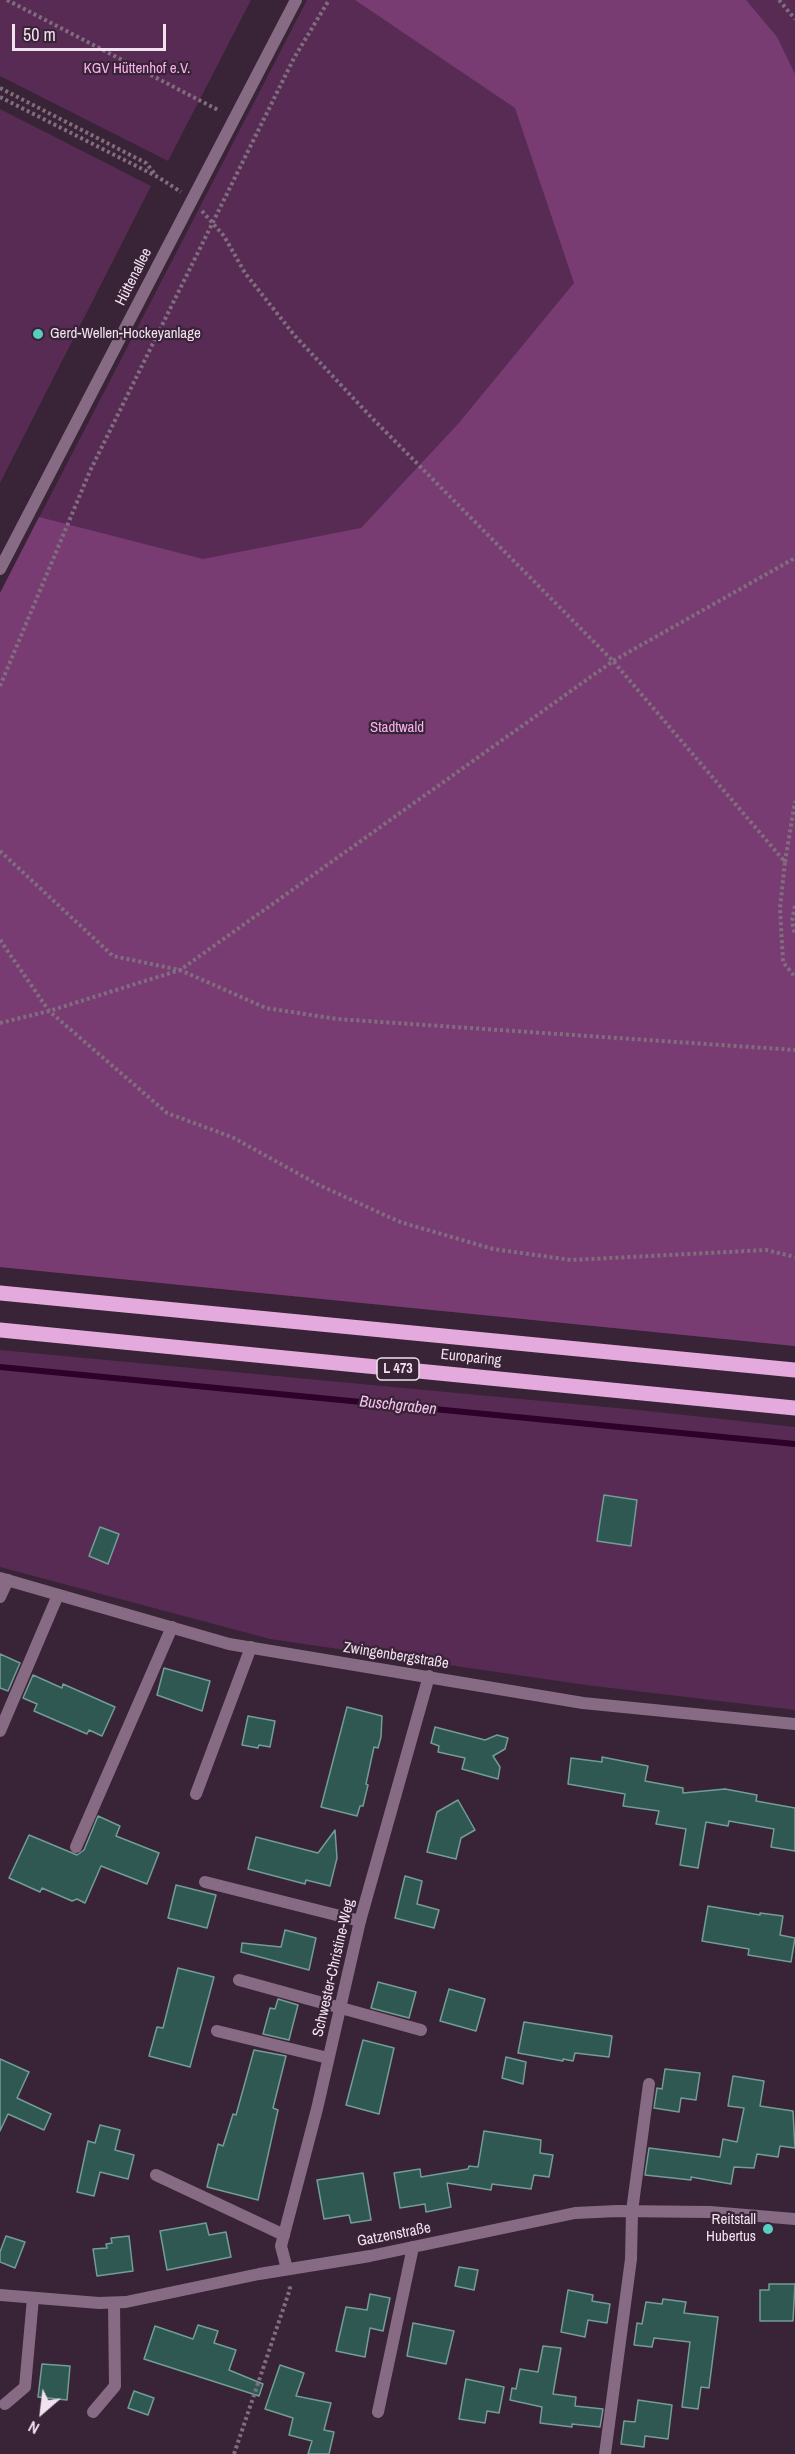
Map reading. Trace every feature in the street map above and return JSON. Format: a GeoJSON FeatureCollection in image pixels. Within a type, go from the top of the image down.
{"type":"FeatureCollection","features":[{"type":"Feature","properties":{"kind":"main road","name":"Europaring"},"geometry":{"type":"LineString","coordinates":[[0,1293],[795,1370]]}},
{"type":"Feature","properties":{"kind":"main road","name":"Europaring"},"geometry":{"type":"LineString","coordinates":[[0,1330],[795,1408]]}},
{"type":"Feature","properties":{"kind":"street","name":"Hüttenallee"},"geometry":{"type":"LineString","coordinates":[[0,569],[296,0]]}},
{"type":"Feature","properties":{"kind":"street","name":"Zwingenbergstraße"},"geometry":{"type":"LineString","coordinates":[[4,1579],[229,1644],[583,1703],[795,1724]]}},
{"type":"Feature","properties":{"kind":"street"},"geometry":{"type":"LineString","coordinates":[[0,1598],[4,1579]]}},
{"type":"Feature","properties":{"kind":"street"},"geometry":{"type":"LineString","coordinates":[[0,1731],[58,1594]]}},
{"type":"Feature","properties":{"kind":"street"},"geometry":{"type":"LineString","coordinates":[[76,1847],[172,1627]]}},
{"type":"Feature","properties":{"kind":"street"},"geometry":{"type":"LineString","coordinates":[[196,1794],[251,1647]]}},
{"type":"Feature","properties":{"kind":"street","name":"Schwester-Christine-Weg"},"geometry":{"type":"LineString","coordinates":[[286,2269],[281,2246],[360,1921],[429,1676]]}},
{"type":"Feature","properties":{"kind":"street"},"geometry":{"type":"LineString","coordinates":[[205,1882],[360,1921]]}},
{"type":"Feature","properties":{"kind":"street"},"geometry":{"type":"LineString","coordinates":[[238,1980],[421,2030]]}},
{"type":"Feature","properties":{"kind":"street"},"geometry":{"type":"LineString","coordinates":[[217,2031],[328,2058]]}},
{"type":"Feature","properties":{"kind":"street"},"geometry":{"type":"LineString","coordinates":[[605,2454],[631,2259],[632,2211],[648,2084]]}},
{"type":"Feature","properties":{"kind":"street"},"geometry":{"type":"LineString","coordinates":[[156,2175],[284,2235]]}},
{"type":"Feature","properties":{"kind":"street","name":"Gatzenstraße"},"geometry":{"type":"LineString","coordinates":[[0,2295],[114,2304],[286,2269],[413,2247],[556,2216],[632,2211],[739,2213],[795,2219]]}},
{"type":"Feature","properties":{"kind":"street"},"geometry":{"type":"LineString","coordinates":[[378,2412],[413,2247]]}},
{"type":"Feature","properties":{"kind":"street"},"geometry":{"type":"LineString","coordinates":[[5,2404],[26,2387],[33,2298]]}},
{"type":"Feature","properties":{"kind":"street"},"geometry":{"type":"LineString","coordinates":[[93,2412],[115,2386],[114,2304]]}},
{"type":"Feature","properties":{"kind":"path"},"geometry":{"type":"LineString","coordinates":[[7,0],[234,118]]}},
{"type":"Feature","properties":{"kind":"path"},"geometry":{"type":"LineString","coordinates":[[0,686],[90,471],[294,58],[329,0]]}},
{"type":"Feature","properties":{"kind":"path"},"geometry":{"type":"LineString","coordinates":[[778,0],[795,19]]}},
{"type":"Feature","properties":{"kind":"path"},"geometry":{"type":"LineString","coordinates":[[0,88],[146,163],[158,177]]}},
{"type":"Feature","properties":{"kind":"path"},"geometry":{"type":"LineString","coordinates":[[0,97],[158,177],[191,200]]}},
{"type":"Feature","properties":{"kind":"path"},"geometry":{"type":"LineString","coordinates":[[213,223],[224,236],[245,273],[295,336],[371,417],[613,661],[785,862]]}},
{"type":"Feature","properties":{"kind":"path"},"geometry":{"type":"LineString","coordinates":[[0,1023],[49,1011],[180,970],[613,661],[795,558]]}},
{"type":"Feature","properties":{"kind":"path"},"geometry":{"type":"LineString","coordinates":[[795,801],[780,908],[783,962],[795,977]]}},
{"type":"Feature","properties":{"kind":"path"},"geometry":{"type":"LineString","coordinates":[[0,851],[113,956],[180,970],[266,1008],[337,1019],[795,1050]]}},
{"type":"Feature","properties":{"kind":"path"},"geometry":{"type":"LineString","coordinates":[[795,906],[792,921],[795,935]]}},
{"type":"Feature","properties":{"kind":"path"},"geometry":{"type":"LineString","coordinates":[[0,940],[49,1011],[167,1113],[232,1137],[317,1184],[400,1222],[493,1249],[571,1260],[766,1250],[795,1257]]}},
{"type":"Feature","properties":{"kind":"path"},"geometry":{"type":"LineString","coordinates":[[234,2454],[290,2289],[286,2269]]}},
{"type":"Feature","properties":{"kind":"green space","name":"KGV Hüttenhof e.V."},"geometry":{"type":"Polygon","coordinates":[[[0,0],[251,0],[168,161],[0,76],[0,0]]]}},
{"type":"Feature","properties":{"kind":"green space","name":"Stadtwald"},"geometry":{"type":"Polygon","coordinates":[[[307,0],[795,0],[795,1346],[0,1267],[0,593],[307,0]]]}},
{"type":"Feature","properties":{"kind":"green space","name":"Stadtwald"},"geometry":{"type":"Polygon","coordinates":[[[355,0],[746,0],[777,37],[795,74],[795,1346],[0,1267],[0,593],[39,517],[203,559],[361,528],[458,424],[574,283],[515,108],[355,0]]]}},
{"type":"Feature","properties":{"kind":"green space","name":"Gerd-Wellen-Hockeyanlage"},"geometry":{"type":"Polygon","coordinates":[[[0,109],[151,186],[0,483],[0,109]]]}},
{"type":"Feature","properties":{"kind":"green space"},"geometry":{"type":"Polygon","coordinates":[[[0,1350],[795,1427],[795,1710],[586,1685],[270,1639],[0,1567],[0,1350]]]}},
{"type":"Feature","properties":{"kind":"building"},"geometry":{"type":"Polygon","coordinates":[[[604,1495],[637,1500],[631,1546],[597,1541],[604,1495]]]}},
{"type":"Feature","properties":{"kind":"building"},"geometry":{"type":"Polygon","coordinates":[[[100,1527],[119,1534],[108,1564],[89,1556],[100,1527]]]}},
{"type":"Feature","properties":{"kind":"building"},"geometry":{"type":"Polygon","coordinates":[[[0,1654],[20,1663],[8,1691],[0,1688],[0,1654]]]}},
{"type":"Feature","properties":{"kind":"building"},"geometry":{"type":"Polygon","coordinates":[[[164,1668],[210,1681],[202,1711],[157,1695],[164,1668]]]}},
{"type":"Feature","properties":{"kind":"building"},"geometry":{"type":"Polygon","coordinates":[[[33,1675],[62,1688],[63,1684],[115,1707],[102,1736],[89,1730],[87,1734],[34,1711],[37,1704],[23,1698],[33,1675]]]}},
{"type":"Feature","properties":{"kind":"building"},"geometry":{"type":"Polygon","coordinates":[[[347,1707],[382,1716],[381,1737],[378,1748],[374,1747],[363,1806],[360,1806],[357,1816],[321,1807],[347,1707]]]}},
{"type":"Feature","properties":{"kind":"building"},"geometry":{"type":"Polygon","coordinates":[[[248,1716],[275,1721],[270,1747],[259,1745],[258,1748],[242,1745],[248,1716]]]}},
{"type":"Feature","properties":{"kind":"building"},"geometry":{"type":"Polygon","coordinates":[[[435,1727],[485,1740],[497,1735],[508,1738],[505,1749],[493,1756],[500,1767],[498,1779],[462,1769],[465,1758],[438,1752],[439,1746],[431,1743],[435,1727]]]}},
{"type":"Feature","properties":{"kind":"building"},"geometry":{"type":"Polygon","coordinates":[[[602,1757],[648,1766],[645,1781],[683,1788],[683,1793],[725,1789],[757,1795],[756,1801],[795,1808],[795,1851],[771,1847],[774,1829],[729,1821],[728,1826],[706,1822],[698,1868],[680,1865],[686,1829],[656,1824],[659,1811],[623,1806],[625,1794],[568,1784],[571,1758],[602,1762],[602,1757]]]}},
{"type":"Feature","properties":{"kind":"building"},"geometry":{"type":"Polygon","coordinates":[[[458,1800],[475,1830],[461,1838],[456,1859],[427,1852],[437,1812],[458,1800]]]}},
{"type":"Feature","properties":{"kind":"building"},"geometry":{"type":"Polygon","coordinates":[[[98,1816],[120,1826],[116,1836],[159,1853],[147,1884],[101,1866],[85,1903],[77,1899],[72,1901],[42,1888],[40,1892],[9,1878],[29,1835],[77,1855],[84,1850],[98,1816]]]}},
{"type":"Feature","properties":{"kind":"building"},"geometry":{"type":"Polygon","coordinates":[[[335,1830],[337,1858],[330,1886],[306,1880],[305,1884],[248,1869],[256,1837],[318,1853],[335,1830]]]}},
{"type":"Feature","properties":{"kind":"building"},"geometry":{"type":"Polygon","coordinates":[[[405,1876],[422,1881],[417,1904],[439,1910],[434,1928],[395,1918],[405,1876]]]}},
{"type":"Feature","properties":{"kind":"building"},"geometry":{"type":"Polygon","coordinates":[[[176,1885],[216,1895],[207,1928],[168,1918],[176,1885]]]}},
{"type":"Feature","properties":{"kind":"building"},"geometry":{"type":"Polygon","coordinates":[[[708,1906],[760,1915],[760,1913],[783,1916],[780,1935],[795,1938],[791,1962],[748,1955],[749,1949],[702,1941],[708,1906]]]}},
{"type":"Feature","properties":{"kind":"building"},"geometry":{"type":"Polygon","coordinates":[[[285,1930],[316,1938],[309,1970],[241,1952],[242,1943],[281,1947],[285,1930]]]}},
{"type":"Feature","properties":{"kind":"building"},"geometry":{"type":"Polygon","coordinates":[[[178,1968],[214,1977],[190,2067],[149,2056],[157,2027],[163,2028],[178,1968]]]}},
{"type":"Feature","properties":{"kind":"building"},"geometry":{"type":"Polygon","coordinates":[[[378,1982],[416,1992],[409,2018],[371,2008],[378,1982]]]}},
{"type":"Feature","properties":{"kind":"building"},"geometry":{"type":"Polygon","coordinates":[[[449,1989],[485,1999],[476,2031],[440,2021],[449,1989]]]}},
{"type":"Feature","properties":{"kind":"building"},"geometry":{"type":"Polygon","coordinates":[[[278,1999],[298,2005],[289,2040],[263,2034],[270,2008],[275,2009],[278,1999]]]}},
{"type":"Feature","properties":{"kind":"building"},"geometry":{"type":"Polygon","coordinates":[[[524,2022],[612,2036],[609,2057],[575,2053],[573,2061],[563,2059],[563,2061],[518,2053],[524,2022]]]}},
{"type":"Feature","properties":{"kind":"building"},"geometry":{"type":"Polygon","coordinates":[[[363,2040],[394,2048],[379,2114],[346,2105],[363,2040]]]}},
{"type":"Feature","properties":{"kind":"building"},"geometry":{"type":"Polygon","coordinates":[[[254,2050],[286,2056],[273,2108],[278,2110],[258,2200],[207,2187],[218,2144],[223,2146],[233,2114],[236,2115],[254,2050]]]}},
{"type":"Feature","properties":{"kind":"building"},"geometry":{"type":"Polygon","coordinates":[[[506,2057],[526,2062],[523,2084],[502,2078],[506,2057]]]}},
{"type":"Feature","properties":{"kind":"building"},"geometry":{"type":"Polygon","coordinates":[[[0,2059],[29,2072],[17,2098],[51,2114],[44,2130],[8,2114],[0,2131],[0,2059]]]}},
{"type":"Feature","properties":{"kind":"building"},"geometry":{"type":"Polygon","coordinates":[[[665,2069],[700,2073],[696,2100],[681,2098],[679,2112],[654,2108],[657,2088],[662,2089],[665,2069]]]}},
{"type":"Feature","properties":{"kind":"building"},"geometry":{"type":"Polygon","coordinates":[[[733,2076],[764,2081],[760,2106],[793,2111],[795,2148],[780,2146],[778,2157],[757,2154],[754,2168],[734,2167],[731,2184],[691,2177],[691,2180],[645,2175],[649,2148],[720,2157],[723,2139],[737,2142],[744,2108],[728,2106],[733,2076]]]}},
{"type":"Feature","properties":{"kind":"building"},"geometry":{"type":"Polygon","coordinates":[[[100,2125],[120,2130],[115,2150],[134,2155],[128,2179],[100,2172],[94,2196],[77,2192],[88,2141],[95,2143],[100,2125]]]}},
{"type":"Feature","properties":{"kind":"building"},"geometry":{"type":"Polygon","coordinates":[[[484,2131],[541,2140],[540,2153],[553,2155],[549,2177],[534,2175],[531,2189],[492,2184],[491,2190],[447,2183],[451,2207],[426,2212],[425,2204],[400,2208],[394,2173],[420,2169],[421,2177],[468,2169],[469,2166],[478,2167],[484,2131]]]}},
{"type":"Feature","properties":{"kind":"building"},"geometry":{"type":"Polygon","coordinates":[[[363,2173],[371,2220],[351,2223],[349,2215],[324,2219],[317,2180],[363,2173]]]}},
{"type":"Feature","properties":{"kind":"building"},"geometry":{"type":"Polygon","coordinates":[[[206,2223],[209,2235],[226,2232],[231,2257],[167,2270],[160,2231],[206,2223]]]}},
{"type":"Feature","properties":{"kind":"building"},"geometry":{"type":"Polygon","coordinates":[[[6,2236],[25,2242],[15,2268],[0,2262],[0,2252],[6,2236]]]}},
{"type":"Feature","properties":{"kind":"building"},"geometry":{"type":"Polygon","coordinates":[[[129,2236],[133,2271],[97,2276],[93,2249],[107,2248],[106,2244],[112,2243],[111,2238],[129,2236]]]}},
{"type":"Feature","properties":{"kind":"building"},"geometry":{"type":"Polygon","coordinates":[[[459,2267],[478,2270],[474,2290],[455,2286],[459,2267]]]}},
{"type":"Feature","properties":{"kind":"building"},"geometry":{"type":"Polygon","coordinates":[[[769,2284],[795,2284],[793,2321],[760,2321],[760,2290],[769,2290],[769,2284]]]}},
{"type":"Feature","properties":{"kind":"building"},"geometry":{"type":"Polygon","coordinates":[[[568,2290],[593,2295],[592,2301],[610,2304],[607,2323],[588,2320],[585,2337],[561,2332],[568,2290]]]}},
{"type":"Feature","properties":{"kind":"building"},"geometry":{"type":"Polygon","coordinates":[[[370,2294],[390,2298],[383,2331],[370,2328],[365,2357],[336,2351],[346,2307],[367,2310],[370,2294]]]}},
{"type":"Feature","properties":{"kind":"building"},"geometry":{"type":"Polygon","coordinates":[[[663,2299],[686,2302],[684,2313],[718,2317],[709,2388],[701,2387],[698,2409],[682,2407],[690,2342],[654,2338],[652,2347],[634,2345],[637,2323],[642,2324],[646,2302],[662,2304],[663,2299]]]}},
{"type":"Feature","properties":{"kind":"building"},"geometry":{"type":"Polygon","coordinates":[[[413,2323],[454,2331],[446,2364],[407,2356],[413,2323]]]}},
{"type":"Feature","properties":{"kind":"building"},"geometry":{"type":"Polygon","coordinates":[[[198,2325],[218,2331],[214,2343],[236,2350],[229,2370],[263,2384],[259,2396],[144,2359],[155,2326],[193,2339],[198,2325]]]}},
{"type":"Feature","properties":{"kind":"building"},"geometry":{"type":"Polygon","coordinates":[[[543,2346],[561,2348],[553,2394],[576,2397],[575,2406],[603,2409],[600,2427],[572,2424],[572,2427],[540,2423],[542,2407],[510,2400],[512,2388],[516,2389],[520,2369],[538,2372],[543,2346]]]}},
{"type":"Feature","properties":{"kind":"building"},"geometry":{"type":"Polygon","coordinates":[[[42,2364],[70,2366],[67,2400],[38,2397],[42,2364]]]}},
{"type":"Feature","properties":{"kind":"building"},"geometry":{"type":"Polygon","coordinates":[[[280,2365],[304,2373],[296,2396],[331,2403],[324,2430],[334,2432],[329,2454],[308,2454],[312,2441],[289,2435],[293,2418],[265,2409],[280,2365]]]}},
{"type":"Feature","properties":{"kind":"building"},"geometry":{"type":"Polygon","coordinates":[[[466,2379],[504,2387],[499,2413],[487,2411],[485,2423],[459,2419],[466,2379]]]}},
{"type":"Feature","properties":{"kind":"building"},"geometry":{"type":"Polygon","coordinates":[[[134,2391],[154,2398],[148,2415],[128,2408],[134,2391]]]}},
{"type":"Feature","properties":{"kind":"building"},"geometry":{"type":"Polygon","coordinates":[[[638,2400],[672,2405],[668,2439],[645,2436],[644,2447],[621,2444],[624,2421],[635,2422],[638,2400]]]}},
{"type":"Feature","properties":{"kind":"waterway","name":"Buschgraben"},"geometry":{"type":"LineString","coordinates":[[0,1367],[795,1444]]}},
{"type":"Feature","properties":{"kind":"place","name":"Gerd-Wellen-Hockeyanlage"},"geometry":{"type":"Point","coordinates":[38,334]}},
{"type":"Feature","properties":{"kind":"place","name":"Reitstall Hubertus"},"geometry":{"type":"Point","coordinates":[768,2229]}}]}
